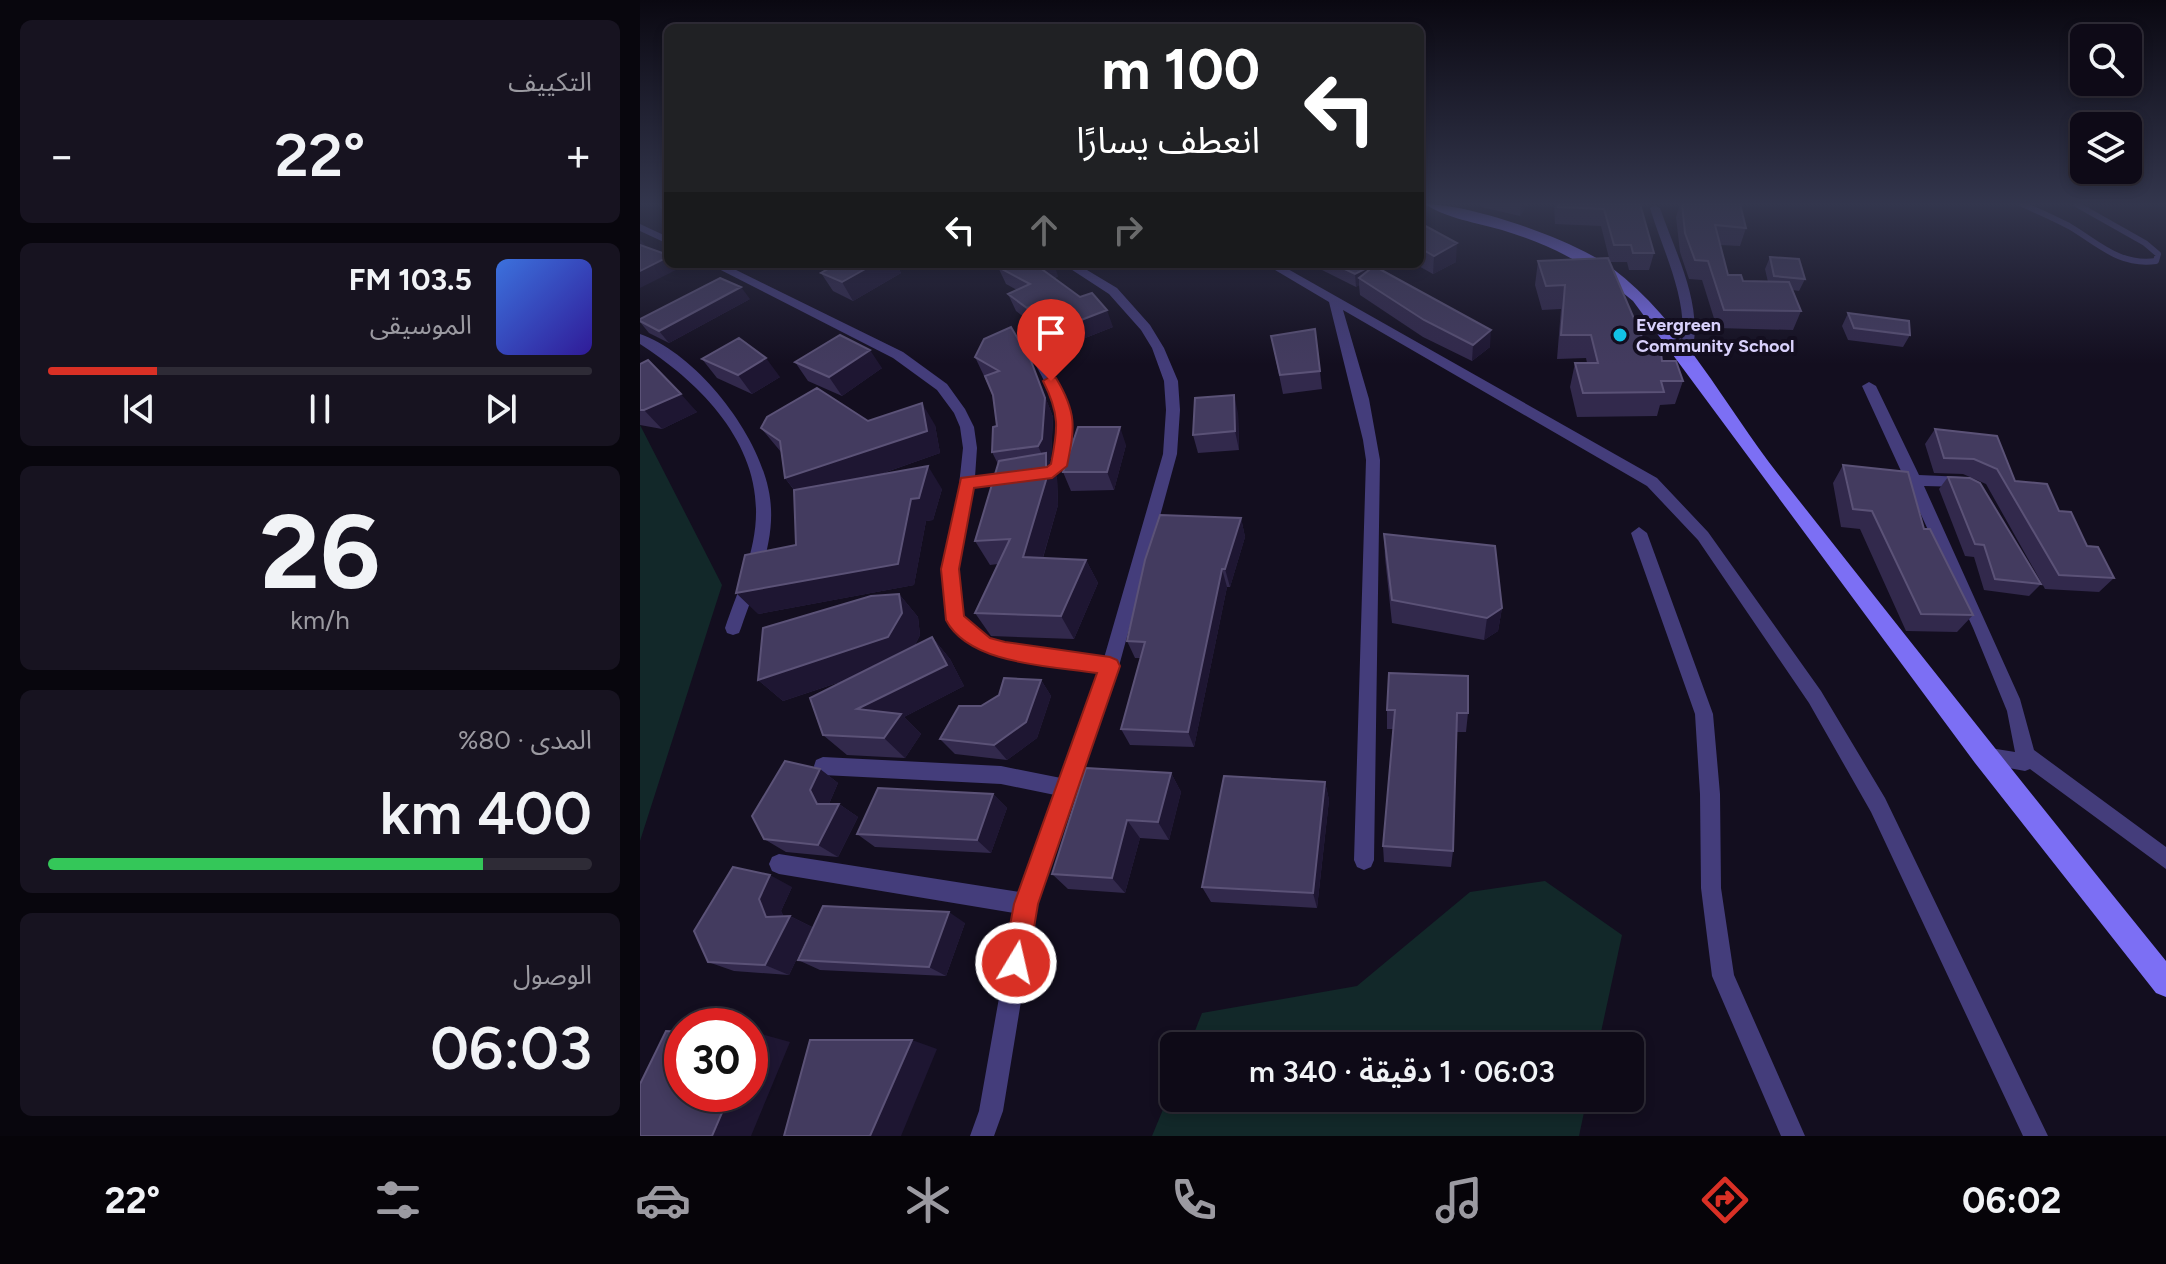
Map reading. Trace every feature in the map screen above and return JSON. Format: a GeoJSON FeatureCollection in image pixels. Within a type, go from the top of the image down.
{"type":"FeatureCollection","features":[{"type":"Feature","properties":{"kind":"street"},"geometry":{"type":"LineString","coordinates":[[1583,257],[1618,279],[1638,298],[1983,755],[2166,983]]}},
{"type":"Feature","properties":{"kind":"street"},"geometry":{"type":"LineString","coordinates":[[1671,257],[1691,321],[1691,343],[1685,357]]}},
{"type":"Feature","properties":{"kind":"street"},"geometry":{"type":"LineString","coordinates":[[723,268],[898,355],[942,387],[960,412],[967,427],[970,448],[967,483],[950,569],[955,620],[984,644],[1005,651],[1110,666]]}},
{"type":"Feature","properties":{"kind":"street"},"geometry":{"type":"LineString","coordinates":[[982,1136],[991,1111],[1026,904],[1110,666],[1170,454],[1171,381],[1158,348],[1124,302],[1097,278],[1077,268]]}},
{"type":"Feature","properties":{"kind":"street"},"geometry":{"type":"LineString","coordinates":[[1278,268],[1652,482],[1703,536],[1815,697],[1878,805],[2036,1136]]}},
{"type":"Feature","properties":{"kind":"street"},"geometry":{"type":"LineString","coordinates":[[1334,300],[1342,339],[1365,404],[1373,460],[1364,860]]}},
{"type":"Feature","properties":{"kind":"street"},"geometry":{"type":"LineString","coordinates":[[640,338],[693,374],[719,403],[757,464],[764,510],[760,542],[733,628]]}},
{"type":"Feature","properties":{"kind":"street"},"geometry":{"type":"LineString","coordinates":[[967,483],[1052,472],[1059,466],[1067,426],[1060,399],[1028,344]]}},
{"type":"Feature","properties":{"kind":"street"},"geometry":{"type":"LineString","coordinates":[[1869,386],[1981,625],[2016,718],[2025,754],[2023,763],[1983,755]]}},
{"type":"Feature","properties":{"kind":"street"},"geometry":{"type":"LineString","coordinates":[[1914,480],[1963,482],[1978,489]]}},
{"type":"Feature","properties":{"kind":"street"},"geometry":{"type":"LineString","coordinates":[[1639,533],[1704,714],[1710,794],[1711,888],[1723,976],[1793,1136]]}},
{"type":"Feature","properties":{"kind":"street"},"geometry":{"type":"LineString","coordinates":[[2025,754],[2166,859]]}},
{"type":"Feature","properties":{"kind":"street"},"geometry":{"type":"LineString","coordinates":[[823,766],[1001,775],[1066,788]]}},
{"type":"Feature","properties":{"kind":"street"},"geometry":{"type":"LineString","coordinates":[[779,864],[1026,904]]}},
{"type":"Feature","properties":{"kind":"lane"},"geometry":{"type":"LineString","coordinates":[[2116,257],[2146,263],[2156,261],[2157,257]]}},
{"type":"Feature","properties":{"kind":"green space"},"geometry":{"type":"Polygon","coordinates":[[[640,425],[722,585],[640,841],[640,425]]]}},
{"type":"Feature","properties":{"kind":"green space"},"geometry":{"type":"Polygon","coordinates":[[[1545,881],[1622,935],[1601,1032],[1195,1032],[1202,1013],[1357,986],[1470,892],[1545,881]]]}},
{"type":"Feature","properties":{"kind":"green space"},"geometry":{"type":"Polygon","coordinates":[[[1162,1112],[1584,1112],[1579,1136],[1152,1136],[1162,1112]]]}},
{"type":"Feature","properties":{"kind":"building"},"geometry":{"type":"Polygon","coordinates":[[[640,257],[664,257],[664,259],[640,271],[640,257]]]}},
{"type":"Feature","properties":{"kind":"building"},"geometry":{"type":"Polygon","coordinates":[[[1694,257],[1723,257],[1728,275],[1741,275],[1743,281],[1789,282],[1801,311],[1724,310],[1708,261],[1695,260],[1694,257]]]}},
{"type":"Feature","properties":{"kind":"building"},"geometry":{"type":"Polygon","coordinates":[[[1770,257],[1799,259],[1805,279],[1774,276],[1770,257]]]}},
{"type":"Feature","properties":{"kind":"building"},"geometry":{"type":"Polygon","coordinates":[[[1608,258],[1647,349],[1660,345],[1662,361],[1676,361],[1683,381],[1661,381],[1664,392],[1583,393],[1575,363],[1598,363],[1591,335],[1561,335],[1565,285],[1546,286],[1538,261],[1608,258]]]}},
{"type":"Feature","properties":{"kind":"building"},"geometry":{"type":"Polygon","coordinates":[[[830,268],[867,268],[842,282],[821,273],[830,268]]]}},
{"type":"Feature","properties":{"kind":"building"},"geometry":{"type":"Polygon","coordinates":[[[1000,268],[1040,268],[1080,297],[1092,293],[1107,310],[1063,327],[1041,302],[1027,308],[1008,294],[1030,284],[1000,268]]]}},
{"type":"Feature","properties":{"kind":"building"},"geometry":{"type":"Polygon","coordinates":[[[1342,268],[1367,268],[1355,274],[1342,268]]]}},
{"type":"Feature","properties":{"kind":"building"},"geometry":{"type":"Polygon","coordinates":[[[1372,268],[1378,268],[1491,330],[1473,345],[1424,320],[1359,278],[1372,268]]]}},
{"type":"Feature","properties":{"kind":"building"},"geometry":{"type":"Polygon","coordinates":[[[720,278],[741,287],[659,331],[640,321],[640,319],[720,278]]]}},
{"type":"Feature","properties":{"kind":"building"},"geometry":{"type":"Polygon","coordinates":[[[1848,313],[1909,321],[1910,335],[1854,328],[1848,313]]]}},
{"type":"Feature","properties":{"kind":"building"},"geometry":{"type":"Polygon","coordinates":[[[1011,327],[1031,361],[1045,398],[1042,439],[1038,446],[992,452],[993,427],[997,426],[993,395],[985,376],[999,371],[975,357],[984,339],[1011,327]]]}},
{"type":"Feature","properties":{"kind":"building"},"geometry":{"type":"Polygon","coordinates":[[[1315,329],[1320,371],[1280,375],[1271,336],[1315,329]]]}},
{"type":"Feature","properties":{"kind":"building"},"geometry":{"type":"Polygon","coordinates":[[[840,335],[870,350],[829,377],[795,362],[840,335]]]}},
{"type":"Feature","properties":{"kind":"building"},"geometry":{"type":"Polygon","coordinates":[[[739,338],[766,358],[738,375],[702,359],[739,338]]]}},
{"type":"Feature","properties":{"kind":"building"},"geometry":{"type":"Polygon","coordinates":[[[648,360],[681,394],[640,410],[640,364],[648,360]]]}},
{"type":"Feature","properties":{"kind":"building"},"geometry":{"type":"Polygon","coordinates":[[[817,388],[868,421],[922,403],[927,431],[785,478],[780,441],[761,428],[767,417],[817,388]]]}},
{"type":"Feature","properties":{"kind":"building"},"geometry":{"type":"Polygon","coordinates":[[[1234,395],[1235,431],[1193,435],[1195,398],[1234,395]]]}},
{"type":"Feature","properties":{"kind":"building"},"geometry":{"type":"Polygon","coordinates":[[[1078,427],[1120,427],[1107,472],[1063,472],[1078,427]]]}},
{"type":"Feature","properties":{"kind":"building"},"geometry":{"type":"Polygon","coordinates":[[[1935,429],[1997,436],[2015,481],[2047,484],[2059,511],[2071,512],[2087,546],[2098,547],[2114,578],[2059,575],[1997,469],[1974,459],[1944,458],[1935,429]]]}},
{"type":"Feature","properties":{"kind":"building"},"geometry":{"type":"Polygon","coordinates":[[[1046,453],[1046,480],[1023,557],[1086,560],[1061,616],[975,613],[1010,539],[975,541],[999,461],[1046,453]]]}},
{"type":"Feature","properties":{"kind":"building"},"geometry":{"type":"Polygon","coordinates":[[[1843,465],[1908,472],[1924,529],[1930,529],[1973,615],[1921,614],[1872,511],[1853,509],[1843,465]]]}},
{"type":"Feature","properties":{"kind":"building"},"geometry":{"type":"Polygon","coordinates":[[[928,466],[919,498],[911,499],[898,564],[736,593],[745,555],[796,545],[794,490],[928,466]]]}},
{"type":"Feature","properties":{"kind":"building"},"geometry":{"type":"Polygon","coordinates":[[[1948,477],[1970,478],[1980,483],[2041,584],[1995,579],[1984,545],[1975,544],[1948,477]]]}},
{"type":"Feature","properties":{"kind":"building"},"geometry":{"type":"Polygon","coordinates":[[[1160,515],[1241,518],[1225,569],[1222,569],[1188,732],[1121,729],[1145,642],[1127,641],[1145,560],[1160,515]]]}},
{"type":"Feature","properties":{"kind":"building"},"geometry":{"type":"Polygon","coordinates":[[[1384,534],[1495,546],[1502,608],[1487,618],[1392,600],[1384,534]]]}},
{"type":"Feature","properties":{"kind":"building"},"geometry":{"type":"Polygon","coordinates":[[[899,594],[902,613],[888,637],[758,680],[763,628],[871,596],[899,594]]]}},
{"type":"Feature","properties":{"kind":"building"},"geometry":{"type":"Polygon","coordinates":[[[932,637],[947,665],[857,709],[901,714],[884,738],[823,735],[810,698],[932,637]]]}},
{"type":"Feature","properties":{"kind":"building"},"geometry":{"type":"Polygon","coordinates":[[[1389,673],[1468,676],[1468,713],[1457,713],[1453,851],[1383,846],[1395,710],[1387,710],[1389,673]]]}},
{"type":"Feature","properties":{"kind":"building"},"geometry":{"type":"Polygon","coordinates":[[[1004,678],[1041,680],[1026,722],[994,745],[940,739],[959,706],[981,706],[999,695],[1004,678]]]}},
{"type":"Feature","properties":{"kind":"building"},"geometry":{"type":"Polygon","coordinates":[[[785,761],[820,769],[810,790],[817,804],[839,804],[818,845],[764,839],[752,816],[785,761]]]}},
{"type":"Feature","properties":{"kind":"building"},"geometry":{"type":"Polygon","coordinates":[[[1086,768],[1171,773],[1158,822],[1127,820],[1112,878],[1052,874],[1086,768]]]}},
{"type":"Feature","properties":{"kind":"building"},"geometry":{"type":"Polygon","coordinates":[[[1224,776],[1325,782],[1313,893],[1202,887],[1224,776]]]}},
{"type":"Feature","properties":{"kind":"building"},"geometry":{"type":"Polygon","coordinates":[[[878,788],[993,794],[977,840],[857,834],[878,788]]]}},
{"type":"Feature","properties":{"kind":"building"},"geometry":{"type":"Polygon","coordinates":[[[733,867],[770,875],[759,899],[766,917],[790,916],[765,965],[708,962],[694,931],[733,867]]]}},
{"type":"Feature","properties":{"kind":"building"},"geometry":{"type":"Polygon","coordinates":[[[823,906],[949,912],[929,967],[798,960],[823,906]]]}},
{"type":"Feature","properties":{"kind":"building"},"geometry":{"type":"Polygon","coordinates":[[[664,1035],[664,1112],[722,1112],[712,1136],[640,1136],[640,1084],[664,1035]]]}},
{"type":"Feature","properties":{"kind":"building"},"geometry":{"type":"Polygon","coordinates":[[[810,1040],[912,1040],[870,1136],[784,1136],[810,1040]]]}},
{"type":"Feature","properties":{"kind":"place","name":"Evergreen Community School"},"geometry":{"type":"Point","coordinates":[1620,335]}},
{"type":"Feature","properties":{"kind":"route"},"geometry":{"type":"LineString","coordinates":[[1016,963],[1026,904],[1110,666],[1005,651],[984,644],[955,620],[950,569],[967,483],[1052,472],[1059,466],[1067,426],[1060,399],[1051,381]]}}]}
